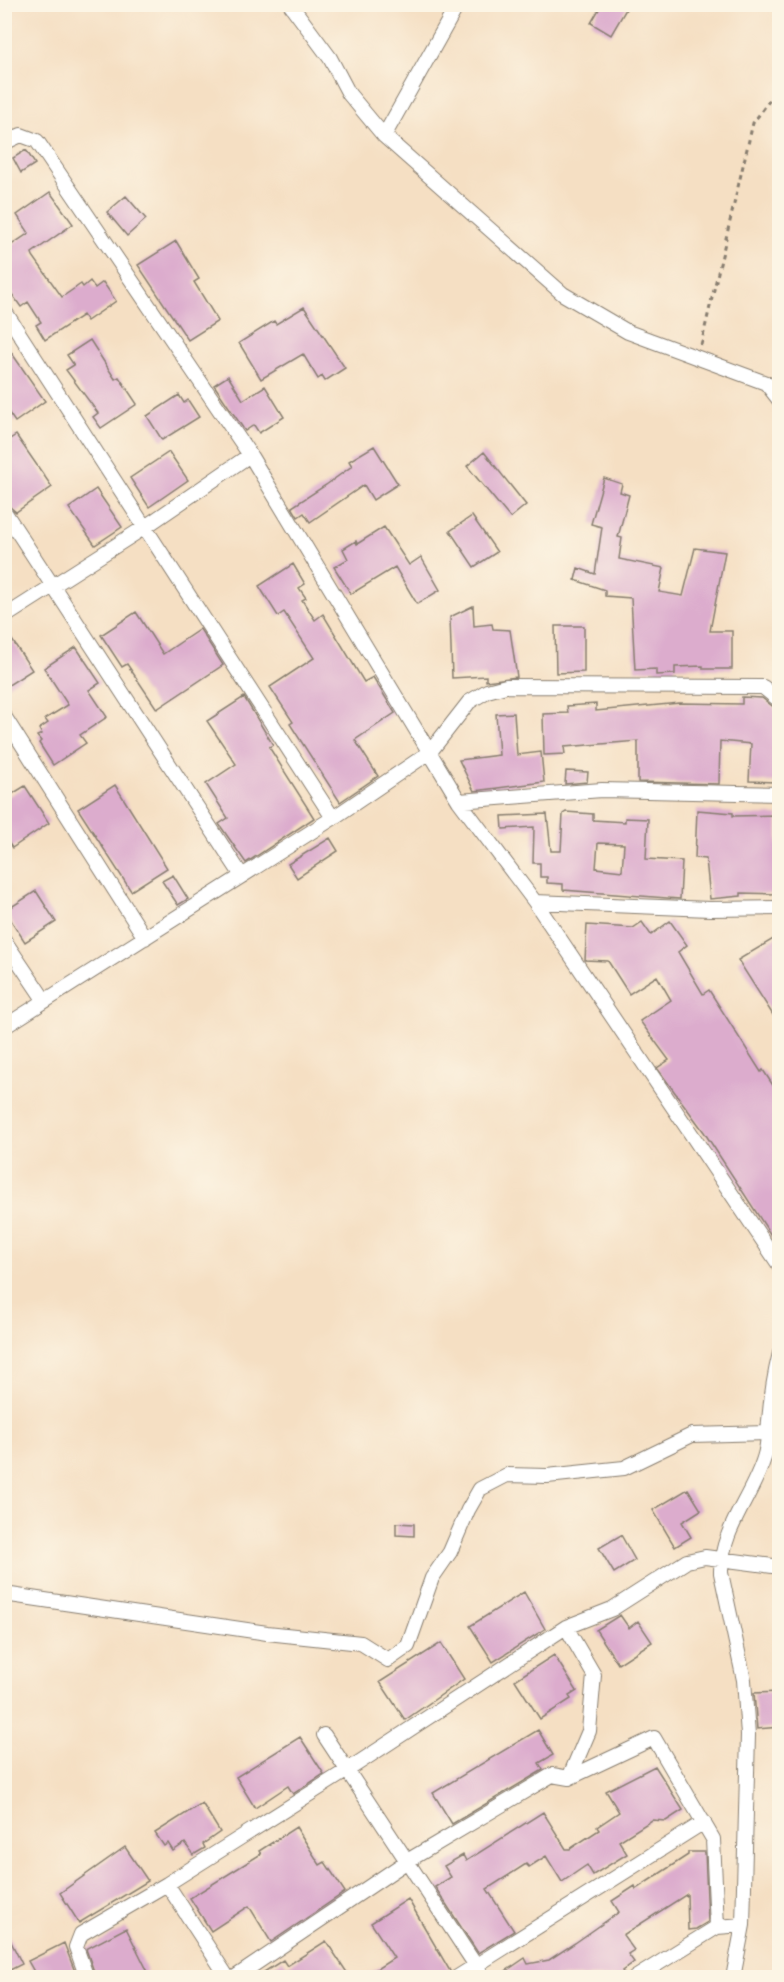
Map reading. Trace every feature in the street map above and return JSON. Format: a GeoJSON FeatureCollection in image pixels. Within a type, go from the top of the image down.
{"type":"FeatureCollection","features":[{"type":"Feature","properties":{"kind":"street"},"geometry":{"type":"LineString","coordinates":[[290,4],[330,58],[349,94],[384,135],[563,294],[628,332],[766,383],[780,401]]}},
{"type":"Feature","properties":{"kind":"street"},"geometry":{"type":"LineString","coordinates":[[384,135],[458,4]]}},
{"type":"Feature","properties":{"kind":"street"},"geometry":{"type":"LineString","coordinates":[[4,143],[21,135],[37,141],[250,454],[459,801],[535,902],[780,1266]]}},
{"type":"Feature","properties":{"kind":"street"},"geometry":{"type":"LineString","coordinates":[[4,310],[333,818]]}},
{"type":"Feature","properties":{"kind":"street"},"geometry":{"type":"LineString","coordinates":[[4,617],[145,527],[250,454]]}},
{"type":"Feature","properties":{"kind":"street"},"geometry":{"type":"LineString","coordinates":[[4,511],[55,585],[242,876]]}},
{"type":"Feature","properties":{"kind":"street"},"geometry":{"type":"LineString","coordinates":[[4,1026],[333,818],[430,752],[469,702],[487,691],[506,686],[763,687],[774,693],[780,701]]}},
{"type":"Feature","properties":{"kind":"street"},"geometry":{"type":"LineString","coordinates":[[4,716],[145,938]]}},
{"type":"Feature","properties":{"kind":"street"},"geometry":{"type":"LineString","coordinates":[[459,801],[602,790],[780,794]]}},
{"type":"Feature","properties":{"kind":"street"},"geometry":{"type":"LineString","coordinates":[[535,902],[710,909],[780,908]]}},
{"type":"Feature","properties":{"kind":"street"},"geometry":{"type":"LineString","coordinates":[[4,940],[45,1001]]}},
{"type":"Feature","properties":{"kind":"street"},"geometry":{"type":"LineString","coordinates":[[733,1977],[743,1925],[747,1710],[744,1680],[721,1573],[721,1559],[724,1546],[772,1456],[768,1433],[773,1380],[780,1353]]}},
{"type":"Feature","properties":{"kind":"street"},"geometry":{"type":"LineString","coordinates":[[4,1594],[267,1633],[361,1642],[388,1660],[408,1646],[432,1578],[450,1552],[468,1510],[480,1489],[507,1475],[547,1476],[624,1468],[692,1435],[768,1433]]}},
{"type":"Feature","properties":{"kind":"street"},"geometry":{"type":"LineString","coordinates":[[87,1977],[76,1947],[81,1934],[167,1884],[346,1771],[566,1627],[612,1609],[687,1561],[705,1557],[780,1567]]}},
{"type":"Feature","properties":{"kind":"street"},"geometry":{"type":"LineString","coordinates":[[566,1627],[594,1675],[589,1731],[569,1778]]}},
{"type":"Feature","properties":{"kind":"street"},"geometry":{"type":"LineString","coordinates":[[324,1735],[346,1771],[409,1860],[484,1977]]}},
{"type":"Feature","properties":{"kind":"street"},"geometry":{"type":"LineString","coordinates":[[234,1977],[409,1860],[552,1775],[569,1778],[654,1738],[714,1839],[717,1927]]}},
{"type":"Feature","properties":{"kind":"street"},"geometry":{"type":"LineString","coordinates":[[456,1977],[704,1822]]}},
{"type":"Feature","properties":{"kind":"street"},"geometry":{"type":"LineString","coordinates":[[167,1884],[228,1977]]}},
{"type":"Feature","properties":{"kind":"street"},"geometry":{"type":"LineString","coordinates":[[635,1977],[717,1927],[743,1925]]}},
{"type":"Feature","properties":{"kind":"path"},"geometry":{"type":"LineString","coordinates":[[698,358],[753,123],[780,86]]}},
{"type":"Feature","properties":{"kind":"building"},"geometry":{"type":"Polygon","coordinates":[[[602,4],[629,4],[611,35],[591,23],[602,4]]]}},
{"type":"Feature","properties":{"kind":"building"},"geometry":{"type":"Polygon","coordinates":[[[26,150],[35,164],[21,173],[13,158],[26,150]]]}},
{"type":"Feature","properties":{"kind":"building"},"geometry":{"type":"Polygon","coordinates":[[[50,192],[73,224],[32,253],[33,256],[62,297],[81,284],[83,287],[90,281],[95,288],[103,282],[116,301],[87,321],[83,315],[45,340],[36,325],[41,322],[28,302],[21,307],[4,283],[4,250],[29,233],[17,215],[50,192]]]}},
{"type":"Feature","properties":{"kind":"building"},"geometry":{"type":"Polygon","coordinates":[[[126,196],[146,219],[127,236],[107,212],[126,196]]]}},
{"type":"Feature","properties":{"kind":"building"},"geometry":{"type":"Polygon","coordinates":[[[176,241],[199,279],[194,282],[218,321],[188,340],[138,265],[176,241]]]}},
{"type":"Feature","properties":{"kind":"building"},"geometry":{"type":"Polygon","coordinates":[[[304,307],[345,368],[325,381],[322,376],[318,379],[303,354],[261,379],[239,343],[274,321],[276,324],[304,307]]]}},
{"type":"Feature","properties":{"kind":"building"},"geometry":{"type":"Polygon","coordinates":[[[90,340],[115,379],[119,377],[137,404],[101,428],[93,417],[98,413],[66,370],[74,365],[67,355],[90,340]]]}},
{"type":"Feature","properties":{"kind":"building"},"geometry":{"type":"Polygon","coordinates":[[[4,342],[45,401],[15,422],[4,406],[4,342]]]}},
{"type":"Feature","properties":{"kind":"building"},"geometry":{"type":"Polygon","coordinates":[[[228,376],[243,400],[265,386],[284,417],[259,433],[254,425],[245,431],[214,385],[228,376]]]}},
{"type":"Feature","properties":{"kind":"building"},"geometry":{"type":"Polygon","coordinates":[[[179,395],[184,403],[188,400],[199,417],[162,440],[147,416],[179,395]]]}},
{"type":"Feature","properties":{"kind":"building"},"geometry":{"type":"Polygon","coordinates":[[[16,435],[52,487],[16,512],[4,502],[4,443],[16,435]]]}},
{"type":"Feature","properties":{"kind":"building"},"geometry":{"type":"Polygon","coordinates":[[[374,446],[398,484],[373,500],[364,485],[310,522],[304,513],[298,517],[292,507],[352,466],[349,461],[374,446]]]}},
{"type":"Feature","properties":{"kind":"building"},"geometry":{"type":"Polygon","coordinates":[[[169,452],[188,480],[149,507],[130,478],[169,452]]]}},
{"type":"Feature","properties":{"kind":"building"},"geometry":{"type":"Polygon","coordinates":[[[484,452],[526,505],[510,518],[467,466],[484,452]]]}},
{"type":"Feature","properties":{"kind":"building"},"geometry":{"type":"Polygon","coordinates":[[[604,478],[622,484],[620,492],[629,495],[618,537],[622,538],[619,559],[664,568],[659,592],[683,596],[695,548],[725,552],[710,631],[732,631],[732,669],[703,669],[703,666],[675,667],[675,674],[656,675],[656,669],[635,670],[631,598],[605,596],[605,590],[575,580],[578,568],[595,574],[602,527],[591,524],[604,478]]]}},
{"type":"Feature","properties":{"kind":"building"},"geometry":{"type":"Polygon","coordinates":[[[96,489],[122,527],[95,545],[69,508],[96,489]]]}},
{"type":"Feature","properties":{"kind":"building"},"geometry":{"type":"Polygon","coordinates":[[[472,516],[497,552],[474,567],[450,531],[472,516]]]}},
{"type":"Feature","properties":{"kind":"building"},"geometry":{"type":"Polygon","coordinates":[[[384,527],[409,565],[421,557],[440,590],[417,604],[395,567],[351,594],[334,567],[348,559],[343,549],[356,541],[357,544],[384,527]]]}},
{"type":"Feature","properties":{"kind":"building"},"geometry":{"type":"Polygon","coordinates":[[[293,564],[305,584],[299,588],[306,598],[302,600],[315,620],[323,614],[364,682],[373,677],[395,713],[355,740],[378,776],[340,802],[290,724],[293,722],[270,687],[314,658],[284,612],[278,616],[259,586],[293,564]]]}},
{"type":"Feature","properties":{"kind":"building"},"geometry":{"type":"Polygon","coordinates":[[[473,606],[474,626],[492,624],[493,629],[510,630],[517,677],[486,681],[486,676],[452,678],[450,617],[473,606]]]}},
{"type":"Feature","properties":{"kind":"building"},"geometry":{"type":"Polygon","coordinates":[[[136,612],[163,654],[200,629],[223,665],[157,709],[127,664],[122,667],[101,635],[136,612]]]}},
{"type":"Feature","properties":{"kind":"building"},"geometry":{"type":"Polygon","coordinates":[[[555,626],[584,626],[584,672],[556,673],[555,626]]]}},
{"type":"Feature","properties":{"kind":"building"},"geometry":{"type":"Polygon","coordinates":[[[4,628],[32,670],[4,688],[4,628]]]}},
{"type":"Feature","properties":{"kind":"building"},"geometry":{"type":"Polygon","coordinates":[[[76,647],[100,683],[89,690],[107,717],[80,735],[86,743],[53,765],[37,736],[42,734],[39,729],[48,723],[45,719],[68,705],[44,668],[76,647]]]}},
{"type":"Feature","properties":{"kind":"building"},"geometry":{"type":"Polygon","coordinates":[[[244,697],[273,745],[269,747],[314,818],[246,863],[219,824],[228,818],[206,784],[236,764],[207,721],[244,697]]]}},
{"type":"Feature","properties":{"kind":"building"},"geometry":{"type":"Polygon","coordinates":[[[742,697],[762,698],[776,709],[775,782],[749,781],[751,744],[720,741],[719,784],[638,782],[638,741],[564,747],[565,754],[544,755],[543,714],[568,713],[567,706],[596,704],[596,711],[680,703],[742,704],[742,697]]]}},
{"type":"Feature","properties":{"kind":"building"},"geometry":{"type":"Polygon","coordinates":[[[514,713],[517,755],[541,752],[544,782],[474,791],[459,760],[499,755],[496,714],[514,713]]]}},
{"type":"Feature","properties":{"kind":"building"},"geometry":{"type":"Polygon","coordinates":[[[566,771],[588,772],[587,782],[565,784],[566,771]]]}},
{"type":"Feature","properties":{"kind":"building"},"geometry":{"type":"Polygon","coordinates":[[[115,785],[167,868],[131,891],[78,809],[115,785]]]}},
{"type":"Feature","properties":{"kind":"building"},"geometry":{"type":"Polygon","coordinates":[[[25,786],[49,823],[12,848],[4,836],[4,799],[25,786]]]}},
{"type":"Feature","properties":{"kind":"building"},"geometry":{"type":"Polygon","coordinates":[[[697,810],[733,813],[733,816],[778,815],[778,894],[741,893],[741,896],[710,899],[706,859],[695,858],[697,810]]]}},
{"type":"Feature","properties":{"kind":"building"},"geometry":{"type":"Polygon","coordinates":[[[566,812],[593,814],[593,820],[625,822],[625,818],[648,819],[646,859],[682,861],[680,899],[563,890],[563,884],[547,883],[547,877],[540,877],[540,863],[533,863],[534,827],[503,829],[502,816],[547,814],[551,851],[561,851],[563,814],[566,812]],[[598,843],[596,868],[622,871],[624,844],[598,843]]]}},
{"type":"Feature","properties":{"kind":"building"},"geometry":{"type":"Polygon","coordinates":[[[330,838],[338,851],[297,878],[288,864],[330,838]]]}},
{"type":"Feature","properties":{"kind":"building"},"geometry":{"type":"Polygon","coordinates":[[[173,875],[188,899],[178,905],[162,881],[173,875]]]}},
{"type":"Feature","properties":{"kind":"building"},"geometry":{"type":"Polygon","coordinates":[[[36,891],[56,922],[25,942],[5,911],[36,891]]]}},
{"type":"Feature","properties":{"kind":"building"},"geometry":{"type":"Polygon","coordinates":[[[670,921],[687,945],[678,952],[703,994],[709,990],[761,1072],[763,1070],[780,1096],[780,1249],[704,1132],[657,1068],[669,1060],[640,1021],[671,1000],[657,976],[629,994],[608,961],[585,960],[587,925],[633,928],[642,922],[651,935],[670,921]]]}},
{"type":"Feature","properties":{"kind":"building"},"geometry":{"type":"Polygon","coordinates":[[[780,935],[780,1026],[738,960],[780,935]]]}},
{"type":"Feature","properties":{"kind":"building"},"geometry":{"type":"Polygon","coordinates":[[[688,1489],[701,1510],[682,1522],[691,1537],[675,1547],[653,1510],[688,1489]]]}},
{"type":"Feature","properties":{"kind":"building"},"geometry":{"type":"Polygon","coordinates":[[[396,1523],[414,1524],[414,1536],[396,1535],[396,1523]]]}},
{"type":"Feature","properties":{"kind":"building"},"geometry":{"type":"Polygon","coordinates":[[[621,1535],[635,1560],[614,1573],[599,1548],[621,1535]]]}},
{"type":"Feature","properties":{"kind":"building"},"geometry":{"type":"Polygon","coordinates":[[[524,1592],[545,1629],[493,1662],[470,1626],[524,1592]]]}},
{"type":"Feature","properties":{"kind":"building"},"geometry":{"type":"Polygon","coordinates":[[[620,1615],[629,1628],[638,1621],[652,1642],[618,1664],[596,1630],[620,1615]]]}},
{"type":"Feature","properties":{"kind":"building"},"geometry":{"type":"Polygon","coordinates":[[[441,1643],[464,1679],[405,1720],[380,1682],[441,1643]]]}},
{"type":"Feature","properties":{"kind":"building"},"geometry":{"type":"Polygon","coordinates":[[[554,1655],[577,1691],[569,1696],[571,1699],[540,1719],[515,1680],[554,1655]]]}},
{"type":"Feature","properties":{"kind":"building"},"geometry":{"type":"Polygon","coordinates":[[[780,1692],[780,1727],[757,1729],[754,1693],[780,1692]]]}},
{"type":"Feature","properties":{"kind":"building"},"geometry":{"type":"Polygon","coordinates":[[[538,1730],[553,1755],[539,1763],[543,1770],[452,1824],[433,1793],[538,1730]]]}},
{"type":"Feature","properties":{"kind":"building"},"geometry":{"type":"Polygon","coordinates":[[[300,1737],[324,1774],[293,1794],[288,1786],[255,1808],[236,1777],[300,1737]]]}},
{"type":"Feature","properties":{"kind":"building"},"geometry":{"type":"Polygon","coordinates":[[[655,1766],[683,1810],[666,1821],[652,1820],[619,1841],[627,1854],[593,1875],[587,1865],[562,1882],[546,1856],[529,1867],[526,1864],[487,1889],[514,1931],[478,1953],[435,1887],[451,1877],[444,1866],[463,1855],[466,1861],[543,1812],[566,1849],[570,1849],[599,1830],[597,1827],[619,1812],[606,1791],[655,1766]]]}},
{"type":"Feature","properties":{"kind":"building"},"geometry":{"type":"Polygon","coordinates":[[[202,1803],[220,1832],[203,1844],[205,1848],[193,1855],[185,1843],[173,1851],[168,1843],[164,1846],[155,1833],[202,1803]]]}},
{"type":"Feature","properties":{"kind":"building"},"geometry":{"type":"Polygon","coordinates":[[[296,1827],[320,1865],[325,1862],[345,1892],[271,1942],[249,1906],[211,1931],[190,1898],[261,1854],[259,1851],[296,1827]]]}},
{"type":"Feature","properties":{"kind":"building"},"geometry":{"type":"Polygon","coordinates":[[[125,1847],[148,1881],[79,1923],[60,1893],[125,1847]]]}},
{"type":"Feature","properties":{"kind":"building"},"geometry":{"type":"Polygon","coordinates":[[[688,1852],[705,1852],[708,1922],[696,1929],[688,1930],[687,1894],[623,1935],[634,1950],[628,1954],[634,1962],[622,1971],[626,1977],[497,1977],[525,1958],[528,1964],[549,1960],[575,1943],[619,1912],[612,1901],[635,1886],[636,1889],[688,1855],[688,1852]]]}},
{"type":"Feature","properties":{"kind":"building"},"geometry":{"type":"Polygon","coordinates":[[[408,1899],[450,1971],[447,1977],[364,1977],[394,1958],[371,1923],[408,1899]]]}},
{"type":"Feature","properties":{"kind":"building"},"geometry":{"type":"Polygon","coordinates":[[[4,1928],[22,1964],[4,1973],[4,1928]]]}},
{"type":"Feature","properties":{"kind":"building"},"geometry":{"type":"Polygon","coordinates":[[[126,1928],[147,1970],[145,1971],[148,1977],[96,1977],[86,1949],[126,1928]]]}},
{"type":"Feature","properties":{"kind":"building"},"geometry":{"type":"Polygon","coordinates":[[[326,1941],[350,1977],[256,1977],[283,1960],[287,1966],[326,1941]]]}},
{"type":"Feature","properties":{"kind":"building"},"geometry":{"type":"Polygon","coordinates":[[[64,1943],[77,1977],[37,1977],[28,1961],[64,1943]]]}}]}
